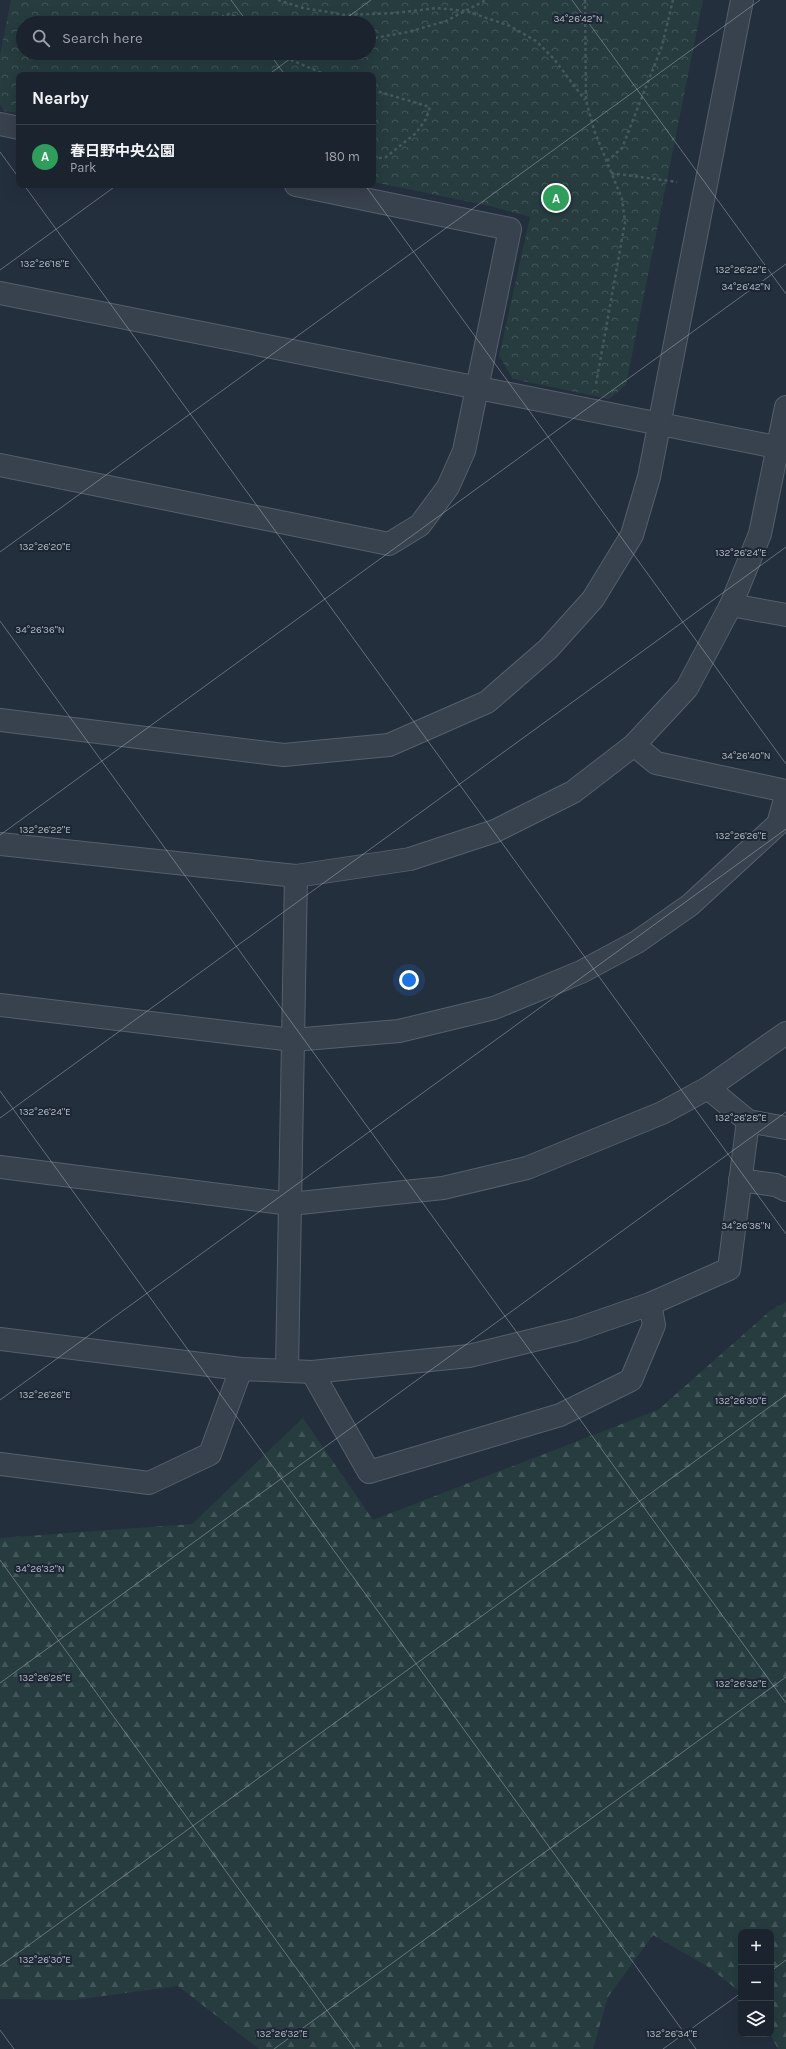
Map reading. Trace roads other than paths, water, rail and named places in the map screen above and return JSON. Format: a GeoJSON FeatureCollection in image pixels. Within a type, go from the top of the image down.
{"type":"FeatureCollection","features":[{"type":"Feature","properties":{"kind":"street"},"geometry":{"type":"LineString","coordinates":[[0,720],[284,755],[389,745],[487,702],[548,649],[594,599],[632,535],[649,476],[742,0]]}},
{"type":"Feature","properties":{"kind":"street"},"geometry":{"type":"LineString","coordinates":[[0,124],[16,127]]}},
{"type":"Feature","properties":{"kind":"street"},"geometry":{"type":"LineString","coordinates":[[0,465],[389,544],[420,524],[448,487],[464,451],[510,229],[311,188]]}},
{"type":"Feature","properties":{"kind":"street"},"geometry":{"type":"LineString","coordinates":[[0,293],[782,448]]}},
{"type":"Feature","properties":{"kind":"street"},"geometry":{"type":"LineString","coordinates":[[0,844],[296,876],[410,859],[495,831],[573,792],[634,745],[687,688],[731,605],[760,534],[782,448],[786,407]]}},
{"type":"Feature","properties":{"kind":"street"},"geometry":{"type":"LineString","coordinates":[[731,605],[786,615]]}},
{"type":"Feature","properties":{"kind":"street"},"geometry":{"type":"LineString","coordinates":[[634,745],[656,763],[786,790]]}},
{"type":"Feature","properties":{"kind":"street"},"geometry":{"type":"LineString","coordinates":[[0,1005],[293,1040],[399,1031],[494,1008],[581,972],[637,942],[690,905],[778,824],[786,796]]}},
{"type":"Feature","properties":{"kind":"street"},"geometry":{"type":"LineString","coordinates":[[287,1370],[296,876]]}},
{"type":"Feature","properties":{"kind":"street"},"geometry":{"type":"LineString","coordinates":[[0,1167],[290,1204],[443,1188],[527,1168],[662,1113],[708,1088],[786,1034]]}},
{"type":"Feature","properties":{"kind":"street"},"geometry":{"type":"LineString","coordinates":[[708,1088],[748,1121],[786,1128]]}},
{"type":"Feature","properties":{"kind":"street"},"geometry":{"type":"LineString","coordinates":[[0,1339],[241,1369],[312,1372],[469,1356],[575,1330],[650,1304],[729,1269],[748,1121]]}},
{"type":"Feature","properties":{"kind":"street"},"geometry":{"type":"LineString","coordinates":[[740,1180],[776,1185],[786,1190]]}},
{"type":"Feature","properties":{"kind":"street"},"geometry":{"type":"LineString","coordinates":[[312,1372],[369,1472],[560,1415],[631,1380],[654,1325],[650,1304]]}},
{"type":"Feature","properties":{"kind":"street"},"geometry":{"type":"LineString","coordinates":[[0,1464],[149,1483],[210,1454],[241,1369]]}},
{"type":"Feature","properties":{"kind":"place","name":"春日野中央公園"},"geometry":{"type":"Point","coordinates":[556,198]}}]}
